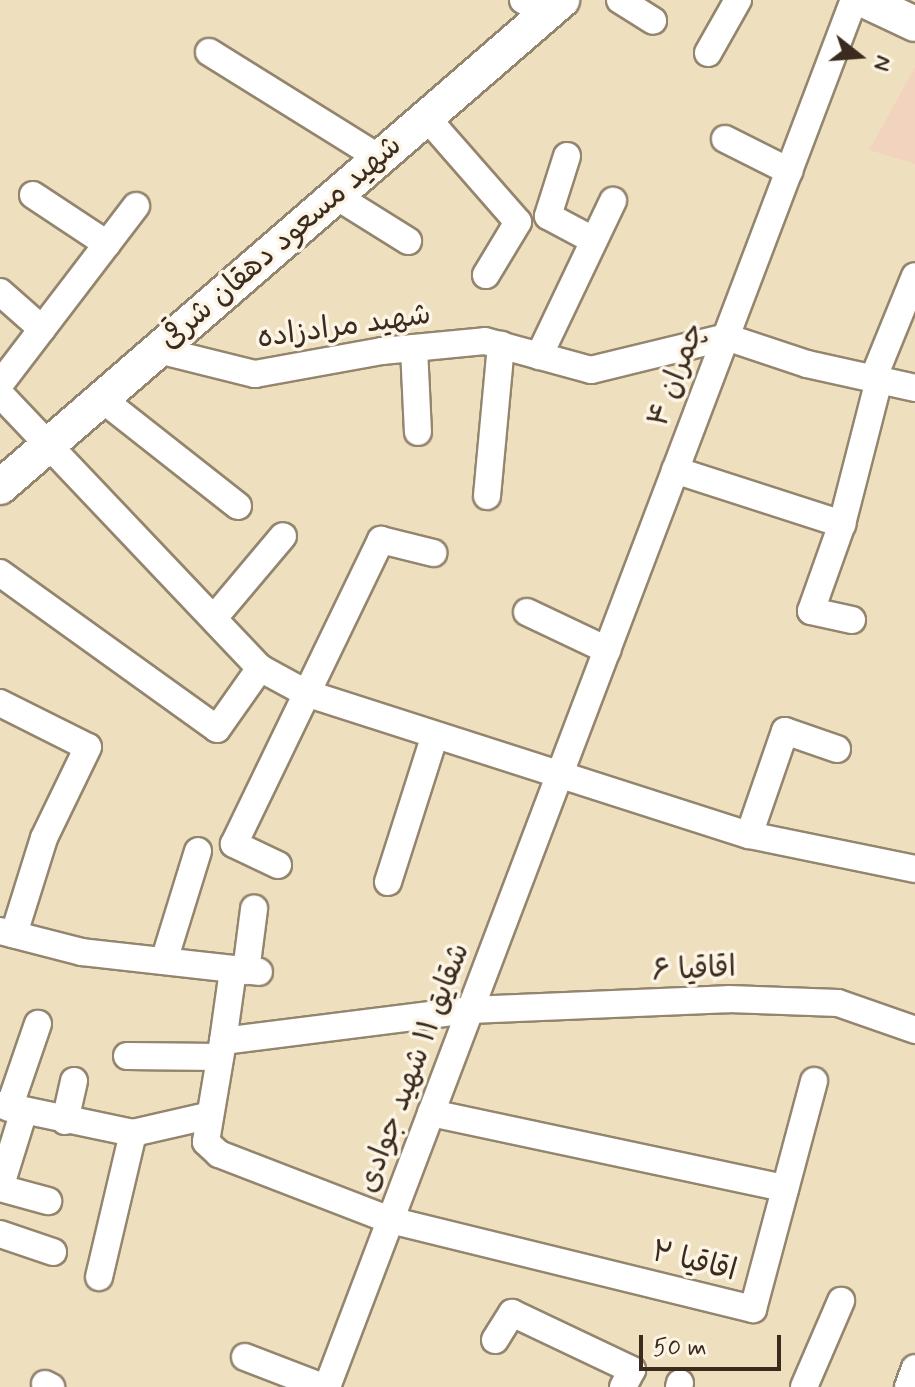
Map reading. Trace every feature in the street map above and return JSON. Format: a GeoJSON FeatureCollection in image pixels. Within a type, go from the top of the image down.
{"type":"FeatureCollection","features":[{"type":"Feature","properties":{"kind":"main road"},"geometry":{"type":"LineString","coordinates":[[864,0],[915,24]]}},
{"type":"Feature","properties":{"kind":"main road","name":"شهید مسعود دهقان شرقی"},"geometry":{"type":"LineString","coordinates":[[0,487],[427,118],[544,5]]}},
{"type":"Feature","properties":{"kind":"street"},"geometry":{"type":"LineString","coordinates":[[620,0],[653,21]]}},
{"type":"Feature","properties":{"kind":"street"},"geometry":{"type":"LineString","coordinates":[[708,53],[738,0]]}},
{"type":"Feature","properties":{"kind":"street","name":"چمران ۴"},"geometry":{"type":"LineString","coordinates":[[560,772],[854,0]]}},
{"type":"Feature","properties":{"kind":"street"},"geometry":{"type":"LineString","coordinates":[[209,52],[379,158]]}},
{"type":"Feature","properties":{"kind":"street"},"geometry":{"type":"LineString","coordinates":[[427,118],[518,222],[486,275]]}},
{"type":"Feature","properties":{"kind":"street"},"geometry":{"type":"LineString","coordinates":[[725,139],[789,171]]}},
{"type":"Feature","properties":{"kind":"street"},"geometry":{"type":"LineString","coordinates":[[567,156],[548,216],[593,240]]}},
{"type":"Feature","properties":{"kind":"street"},"geometry":{"type":"LineString","coordinates":[[33,195],[107,244]]}},
{"type":"Feature","properties":{"kind":"street"},"geometry":{"type":"LineString","coordinates":[[336,196],[408,241]]}},
{"type":"Feature","properties":{"kind":"street"},"geometry":{"type":"LineString","coordinates":[[539,356],[613,201]]}},
{"type":"Feature","properties":{"kind":"street"},"geometry":{"type":"LineString","coordinates":[[0,384],[136,206]]}},
{"type":"Feature","properties":{"kind":"street"},"geometry":{"type":"LineString","coordinates":[[852,620],[811,611],[842,524],[876,379],[915,276]]}},
{"type":"Feature","properties":{"kind":"street"},"geometry":{"type":"LineString","coordinates":[[0,292],[42,329]]}},
{"type":"Feature","properties":{"kind":"street"},"geometry":{"type":"LineString","coordinates":[[726,337],[915,388]]}},
{"type":"Feature","properties":{"kind":"street","name":"شهید مرادزاده"},"geometry":{"type":"LineString","coordinates":[[158,350],[255,374],[414,348],[485,341],[591,370],[726,337]]}},
{"type":"Feature","properties":{"kind":"street"},"geometry":{"type":"LineString","coordinates":[[487,496],[501,345]]}},
{"type":"Feature","properties":{"kind":"street"},"geometry":{"type":"LineString","coordinates":[[414,348],[418,432]]}},
{"type":"Feature","properties":{"kind":"street"},"geometry":{"type":"LineString","coordinates":[[0,394],[51,443],[260,668],[306,693],[749,835],[911,868]]}},
{"type":"Feature","properties":{"kind":"street"},"geometry":{"type":"LineString","coordinates":[[102,399],[238,506]]}},
{"type":"Feature","properties":{"kind":"street"},"geometry":{"type":"LineString","coordinates":[[675,470],[842,524]]}},
{"type":"Feature","properties":{"kind":"street"},"geometry":{"type":"LineString","coordinates":[[214,618],[283,536]]}},
{"type":"Feature","properties":{"kind":"street"},"geometry":{"type":"LineString","coordinates":[[278,865],[234,844],[381,540],[433,553]]}},
{"type":"Feature","properties":{"kind":"street"},"geometry":{"type":"LineString","coordinates":[[0,573],[217,729],[260,668]]}},
{"type":"Feature","properties":{"kind":"street"},"geometry":{"type":"LineString","coordinates":[[527,612],[607,650]]}},
{"type":"Feature","properties":{"kind":"street"},"geometry":{"type":"LineString","coordinates":[[0,703],[88,747],[44,838],[7,932],[82,952],[246,971]]}},
{"type":"Feature","properties":{"kind":"street"},"geometry":{"type":"LineString","coordinates":[[749,835],[785,731],[837,749]]}},
{"type":"Feature","properties":{"kind":"street"},"geometry":{"type":"LineString","coordinates":[[388,882],[435,735]]}},
{"type":"Feature","properties":{"kind":"street","name":"شقایق ۱۱ شهید جوادی"},"geometry":{"type":"LineString","coordinates":[[325,1387],[560,772]]}},
{"type":"Feature","properties":{"kind":"street"},"geometry":{"type":"LineString","coordinates":[[164,961],[198,851]]}},
{"type":"Feature","properties":{"kind":"street"},"geometry":{"type":"LineString","coordinates":[[254,909],[246,971],[222,1049],[207,1116],[206,1142],[219,1154],[390,1220]]}},
{"type":"Feature","properties":{"kind":"street","name":"اقاقیا ۶"},"geometry":{"type":"LineString","coordinates":[[127,1056],[222,1049],[470,1010],[729,999],[838,1003],[915,1030]]}},
{"type":"Feature","properties":{"kind":"street"},"geometry":{"type":"LineString","coordinates":[[38,1024],[11,1108],[0,1188],[48,1201]]}},
{"type":"Feature","properties":{"kind":"street"},"geometry":{"type":"LineString","coordinates":[[65,1121],[74,1081]]}},
{"type":"Feature","properties":{"kind":"street","name":"اقاقیا ۲"},"geometry":{"type":"LineString","coordinates":[[390,1220],[753,1309],[814,1081]]}},
{"type":"Feature","properties":{"kind":"street"},"geometry":{"type":"LineString","coordinates":[[11,1108],[133,1133],[207,1116]]}},
{"type":"Feature","properties":{"kind":"street"},"geometry":{"type":"LineString","coordinates":[[431,1113],[785,1188]]}},
{"type":"Feature","properties":{"kind":"street"},"geometry":{"type":"LineString","coordinates":[[99,1277],[133,1133]]}},
{"type":"Feature","properties":{"kind":"street"},"geometry":{"type":"LineString","coordinates":[[0,1234],[53,1252]]}},
{"type":"Feature","properties":{"kind":"street"},"geometry":{"type":"LineString","coordinates":[[804,1387],[841,1301]]}},
{"type":"Feature","properties":{"kind":"street"},"geometry":{"type":"LineString","coordinates":[[495,1340],[512,1313],[632,1370],[623,1387]]}},
{"type":"Feature","properties":{"kind":"street"},"geometry":{"type":"LineString","coordinates":[[245,1357],[325,1387]]}},
{"type":"Feature","properties":{"kind":"street"},"geometry":{"type":"LineString","coordinates":[[908,1387],[915,1368]]}},
{"type":"Feature","properties":{"kind":"shaded area"},"geometry":{"type":"Polygon","coordinates":[[[915,67],[915,164],[869,150],[915,67]]]}}]}
